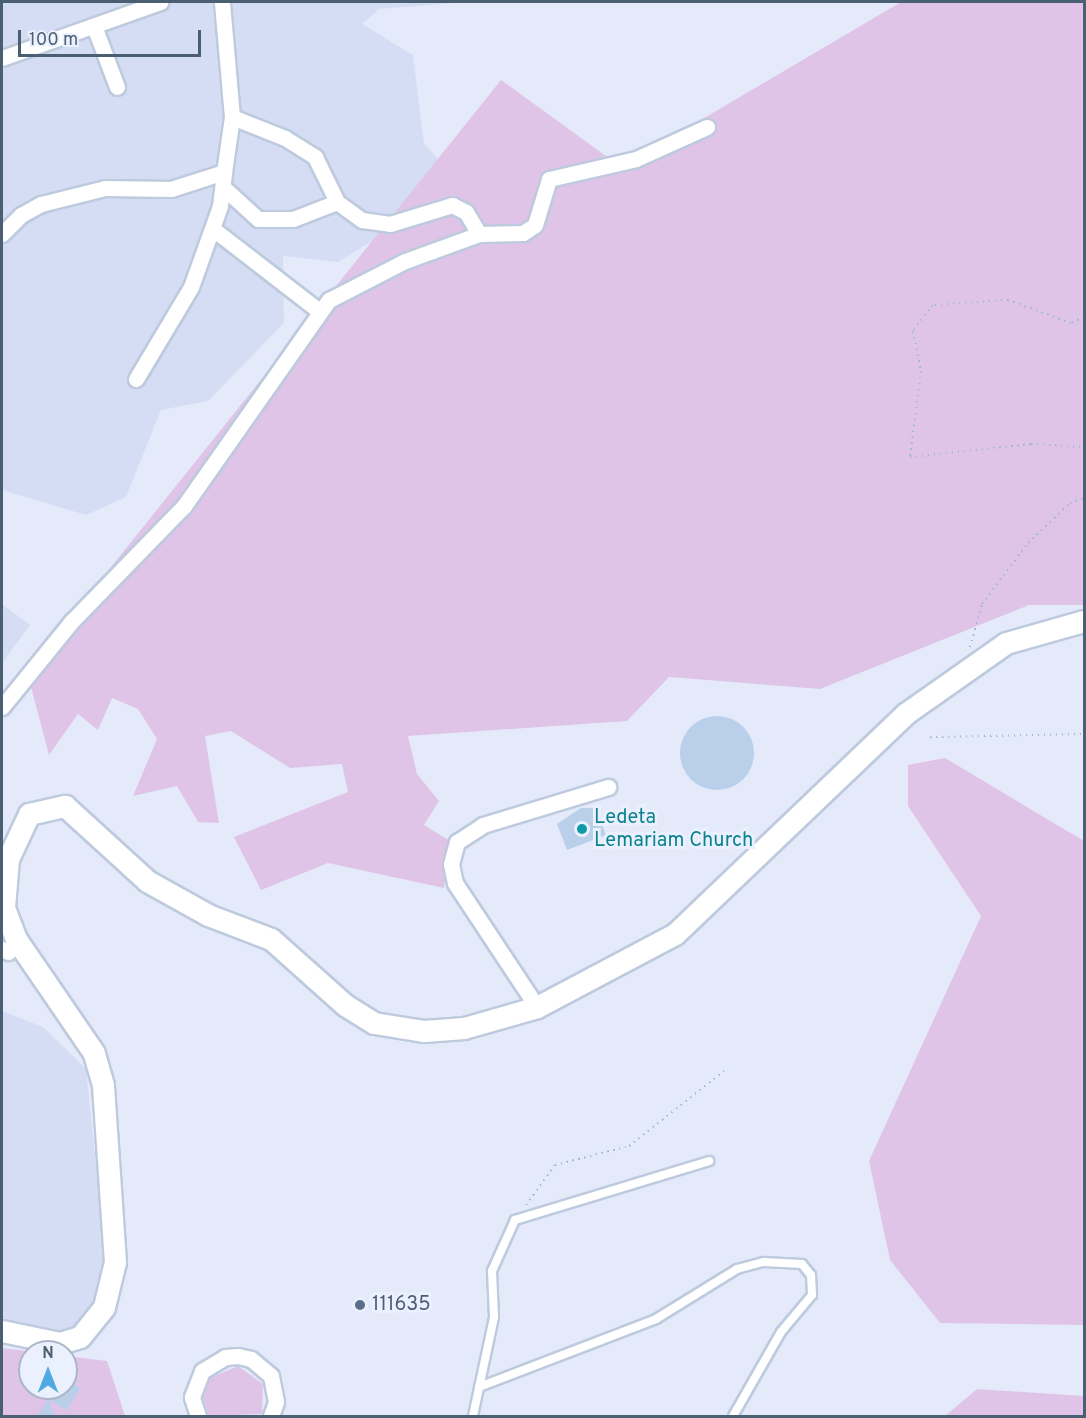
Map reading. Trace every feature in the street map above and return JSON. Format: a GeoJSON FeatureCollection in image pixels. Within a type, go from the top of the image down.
{"type":"FeatureCollection","features":[{"type":"Feature","properties":{"kind":"main road"},"geometry":{"type":"LineString","coordinates":[[2,1332],[60,1342],[80,1337],[104,1307],[115,1262],[103,1085],[94,1053],[16,939],[4,907],[8,859],[29,814],[46,806],[65,806],[147,881],[208,915],[272,939],[345,1005],[374,1023],[424,1031],[464,1029],[537,1006],[675,934],[867,747],[970,666],[1006,643],[1084,621]]}},
{"type":"Feature","properties":{"kind":"street"},"geometry":{"type":"LineString","coordinates":[[2,58],[160,2]]}},
{"type":"Feature","properties":{"kind":"street"},"geometry":{"type":"LineString","coordinates":[[136,379],[191,287],[213,229],[224,180],[232,117],[222,2]]}},
{"type":"Feature","properties":{"kind":"street"},"geometry":{"type":"LineString","coordinates":[[93,26],[117,87]]}},
{"type":"Feature","properties":{"kind":"street"},"geometry":{"type":"LineString","coordinates":[[232,117],[285,138],[315,158],[337,202],[362,220],[390,224],[452,205],[466,212],[479,234]]}},
{"type":"Feature","properties":{"kind":"street"},"geometry":{"type":"LineString","coordinates":[[2,706],[72,621],[184,506],[319,311],[340,293],[405,261],[479,234],[523,233],[535,225],[549,179],[636,159],[707,128]]}},
{"type":"Feature","properties":{"kind":"street"},"geometry":{"type":"LineString","coordinates":[[224,180],[258,219],[293,219],[337,202]]}},
{"type":"Feature","properties":{"kind":"street"},"geometry":{"type":"LineString","coordinates":[[2,234],[21,214],[41,204],[105,188],[171,189],[224,180]]}},
{"type":"Feature","properties":{"kind":"street"},"geometry":{"type":"LineString","coordinates":[[213,229],[319,311]]}},
{"type":"Feature","properties":{"kind":"street"},"geometry":{"type":"LineString","coordinates":[[537,1006],[455,883],[451,864],[457,842],[483,825],[608,787]]}},
{"type":"Feature","properties":{"kind":"street"},"geometry":{"type":"LineString","coordinates":[[198,1416],[192,1397],[202,1371],[238,1356],[251,1359],[271,1376],[276,1402],[272,1416]]}},
{"type":"Feature","properties":{"kind":"lane"},"geometry":{"type":"LineString","coordinates":[[473,1416],[494,1317],[492,1271],[515,1220],[709,1161]]}},
{"type":"Feature","properties":{"kind":"lane"},"geometry":{"type":"LineString","coordinates":[[479,1387],[656,1319],[737,1269],[764,1262],[802,1264],[812,1275],[812,1295],[781,1332],[733,1416]]}},
{"type":"Feature","properties":{"kind":"path"},"geometry":{"type":"LineString","coordinates":[[1084,317],[1071,323],[1008,300],[933,305],[913,331],[921,370],[910,457],[945,458],[1031,444],[1084,447]]}},
{"type":"Feature","properties":{"kind":"path"},"geometry":{"type":"LineString","coordinates":[[970,666],[971,636],[982,604],[1028,543],[1070,503],[1084,498]]}},
{"type":"Feature","properties":{"kind":"path"},"geometry":{"type":"LineString","coordinates":[[930,737],[1084,735]]}},
{"type":"Feature","properties":{"kind":"path"},"geometry":{"type":"LineString","coordinates":[[515,1220],[555,1165],[628,1146],[724,1071]]}},
{"type":"Feature","properties":{"kind":"shaded area"},"geometry":{"type":"Polygon","coordinates":[[[2,2],[466,2],[379,9],[362,24],[413,55],[424,144],[463,185],[338,262],[283,256],[284,323],[208,401],[161,410],[126,497],[86,515],[2,490],[2,2]]]}},
{"type":"Feature","properties":{"kind":"shaded area"},"geometry":{"type":"Polygon","coordinates":[[[901,2],[1084,2],[1084,605],[1029,605],[820,689],[669,677],[627,721],[408,736],[417,774],[439,801],[424,825],[450,841],[444,888],[328,863],[261,890],[234,837],[348,792],[342,764],[290,768],[231,731],[205,736],[219,823],[198,822],[177,786],[133,796],[157,739],[138,709],[112,698],[98,730],[78,714],[49,755],[27,672],[501,80],[621,167],[901,2]]]}},
{"type":"Feature","properties":{"kind":"shaded area"},"geometry":{"type":"Polygon","coordinates":[[[2,604],[30,625],[2,663],[2,604]]]}},
{"type":"Feature","properties":{"kind":"shaded area"},"geometry":{"type":"Polygon","coordinates":[[[945,758],[1084,841],[1084,1325],[940,1323],[890,1260],[869,1161],[981,916],[908,806],[908,765],[945,758]]]}},
{"type":"Feature","properties":{"kind":"shaded area"},"geometry":{"type":"Polygon","coordinates":[[[2,1011],[43,1027],[86,1069],[108,1281],[85,1323],[51,1335],[2,1322],[2,1011]]]}},
{"type":"Feature","properties":{"kind":"shaded area"},"geometry":{"type":"Polygon","coordinates":[[[2,1348],[18,1350],[18,1400],[78,1400],[78,1357],[107,1361],[125,1416],[2,1416],[2,1348]]]}},
{"type":"Feature","properties":{"kind":"shaded area"},"geometry":{"type":"Polygon","coordinates":[[[238,1366],[263,1384],[262,1414],[209,1416],[203,1398],[210,1378],[238,1366]]]}},
{"type":"Feature","properties":{"kind":"shaded area"},"geometry":{"type":"Polygon","coordinates":[[[977,1389],[1084,1396],[1084,1416],[945,1416],[977,1389]]]}},
{"type":"Feature","properties":{"kind":"building"},"geometry":{"type":"Polygon","coordinates":[[[710,716],[724,716],[738,722],[748,732],[754,746],[752,767],[738,784],[724,790],[710,790],[696,784],[686,774],[680,760],[680,746],[686,732],[696,722],[710,716]]]}},
{"type":"Feature","properties":{"kind":"building","name":"Ledeta Lemariam Church"},"geometry":{"type":"Polygon","coordinates":[[[581,808],[596,808],[606,835],[567,850],[557,824],[581,808]]]}},
{"type":"Feature","properties":{"kind":"building"},"geometry":{"type":"Polygon","coordinates":[[[47,1400],[49,1400],[54,1416],[38,1416],[47,1400]]]}},
{"type":"Feature","properties":{"kind":"building"},"geometry":{"type":"Polygon","coordinates":[[[49,1400],[73,1400],[67,1410],[49,1400]]]}},
{"type":"Feature","properties":{"kind":"place","name":"Ledeta Lemariam Church"},"geometry":{"type":"Point","coordinates":[582,829]}},
{"type":"Feature","properties":{"kind":"place","name":"111635"},"geometry":{"type":"Point","coordinates":[360,1305]}}]}
